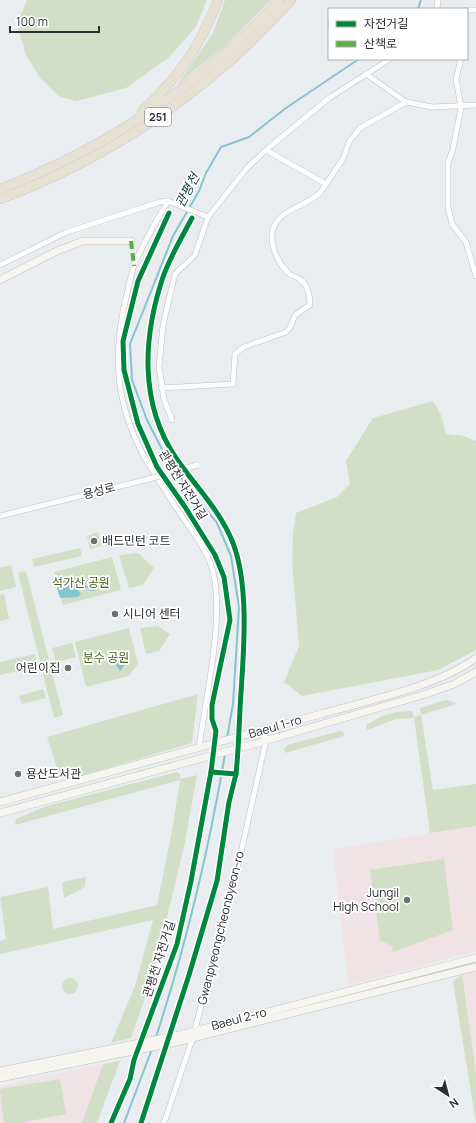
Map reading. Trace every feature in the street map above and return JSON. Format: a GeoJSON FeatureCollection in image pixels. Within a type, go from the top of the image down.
{"type":"FeatureCollection","features":[{"type":"Feature","properties":{"kind":"highway"},"geometry":{"type":"LineString","coordinates":[[103,141],[138,114],[174,80],[206,31],[218,0]]}},
{"type":"Feature","properties":{"kind":"highway","name":"251"},"geometry":{"type":"LineString","coordinates":[[0,189],[56,166],[103,141],[150,111],[213,63],[244,36],[279,0]]}},
{"type":"Feature","properties":{"kind":"highway","name":"251"},"geometry":{"type":"LineString","coordinates":[[0,199],[29,188],[61,173],[131,135],[189,94],[250,43],[291,0]]}},
{"type":"Feature","properties":{"kind":"highway"},"geometry":{"type":"LineString","coordinates":[[250,43],[298,0]]}},
{"type":"Feature","properties":{"kind":"main road"},"geometry":{"type":"LineString","coordinates":[[0,280],[57,250],[84,241],[130,241]]}},
{"type":"Feature","properties":{"kind":"main road","name":"Baeul 1-ro"},"geometry":{"type":"LineString","coordinates":[[0,802],[432,682],[476,658]]}},
{"type":"Feature","properties":{"kind":"main road","name":"Baeul 1-ro"},"geometry":{"type":"LineString","coordinates":[[0,813],[266,741],[426,694],[454,684],[476,672]]}},
{"type":"Feature","properties":{"kind":"main road","name":"Baeul 2-ro"},"geometry":{"type":"LineString","coordinates":[[194,1034],[476,958]]}},
{"type":"Feature","properties":{"kind":"main road","name":"Baeul 2-ro"},"geometry":{"type":"LineString","coordinates":[[0,1078],[126,1052],[194,1034],[476,968]]}},
{"type":"Feature","properties":{"kind":"main road","name":"Baeul 2-ro"},"geometry":{"type":"LineString","coordinates":[[0,1071],[129,1044],[178,1038]]}},
{"type":"Feature","properties":{"kind":"street"},"geometry":{"type":"LineString","coordinates":[[172,420],[162,388],[159,367],[163,325],[175,274],[195,255],[208,217],[247,168],[266,150],[329,98],[388,60]]}},
{"type":"Feature","properties":{"kind":"street"},"geometry":{"type":"LineString","coordinates":[[461,60],[456,79],[461,106],[453,149],[448,163],[448,207],[452,224],[466,242],[476,276]]}},
{"type":"Feature","properties":{"kind":"street"},"geometry":{"type":"LineString","coordinates":[[366,74],[406,102],[432,107],[476,105]]}},
{"type":"Feature","properties":{"kind":"street"},"geometry":{"type":"LineString","coordinates":[[162,388],[233,384],[235,354],[244,347],[286,332],[291,326],[294,315],[310,305],[310,297],[303,281],[287,272],[280,263],[274,251],[272,237],[274,227],[279,218],[320,193],[360,128],[406,102]]}},
{"type":"Feature","properties":{"kind":"street"},"geometry":{"type":"LineString","coordinates":[[266,150],[326,184]]}},
{"type":"Feature","properties":{"kind":"street"},"geometry":{"type":"LineString","coordinates":[[0,265],[67,232],[140,207],[168,201],[208,217]]}},
{"type":"Feature","properties":{"kind":"street"},"geometry":{"type":"LineString","coordinates":[[168,201],[143,245],[134,266],[121,318],[117,346],[118,372],[127,416],[144,456],[200,543],[211,566],[216,594],[216,626],[201,747]]}},
{"type":"Feature","properties":{"kind":"street","name":"용성로"},"geometry":{"type":"LineString","coordinates":[[0,516],[149,479],[197,465]]}},
{"type":"Feature","properties":{"kind":"street","name":"Gwanpyeongcheonbyeon-ro"},"geometry":{"type":"LineString","coordinates":[[164,1123],[194,1034],[241,852],[266,741],[260,731]]}},
{"type":"Feature","properties":{"kind":"shaded area","name":"Jungil High School"},"geometry":{"type":"Polygon","coordinates":[[[476,826],[476,951],[348,985],[333,849],[476,826]]]}},
{"type":"Feature","properties":{"kind":"shaded area"},"geometry":{"type":"Polygon","coordinates":[[[476,970],[476,1074],[462,974],[476,970]]]}},
{"type":"Feature","properties":{"kind":"shaded area"},"geometry":{"type":"Polygon","coordinates":[[[103,1064],[82,1123],[0,1123],[0,1086],[103,1064]]]}},
{"type":"Feature","properties":{"kind":"green space"},"geometry":{"type":"Polygon","coordinates":[[[27,0],[207,0],[195,28],[168,58],[126,88],[77,101],[60,97],[40,78],[26,55],[17,24],[27,0]]]}},
{"type":"Feature","properties":{"kind":"green space"},"geometry":{"type":"Polygon","coordinates":[[[225,0],[271,0],[226,45],[177,85],[213,33],[225,0]]]}},
{"type":"Feature","properties":{"kind":"green space"},"geometry":{"type":"Polygon","coordinates":[[[433,401],[441,415],[446,434],[464,436],[476,441],[476,650],[438,670],[302,696],[284,682],[299,646],[292,562],[293,535],[296,513],[337,497],[350,484],[346,461],[373,418],[433,401]]]}},
{"type":"Feature","properties":{"kind":"green space","name":"배드민턴 코트"},"geometry":{"type":"Polygon","coordinates":[[[98,532],[101,546],[90,549],[87,536],[98,532]]]}},
{"type":"Feature","properties":{"kind":"green space"},"geometry":{"type":"Polygon","coordinates":[[[80,548],[82,556],[34,567],[32,559],[80,548]]]}},
{"type":"Feature","properties":{"kind":"green space"},"geometry":{"type":"Polygon","coordinates":[[[138,553],[154,568],[143,585],[129,588],[119,555],[138,553]]]}},
{"type":"Feature","properties":{"kind":"green space","name":"석가산 공원"},"geometry":{"type":"Polygon","coordinates":[[[112,557],[121,590],[63,605],[54,572],[112,557]]]}},
{"type":"Feature","properties":{"kind":"green space"},"geometry":{"type":"Polygon","coordinates":[[[11,565],[16,587],[0,591],[0,568],[11,565]]]}},
{"type":"Feature","properties":{"kind":"green space"},"geometry":{"type":"Polygon","coordinates":[[[26,571],[63,715],[54,718],[18,573],[26,571]]]}},
{"type":"Feature","properties":{"kind":"green space"},"geometry":{"type":"Polygon","coordinates":[[[4,594],[9,619],[0,621],[0,595],[4,594]]]}},
{"type":"Feature","properties":{"kind":"green space"},"geometry":{"type":"Polygon","coordinates":[[[158,626],[170,634],[159,651],[146,654],[140,628],[158,626]]]}},
{"type":"Feature","properties":{"kind":"green space","name":"분수 공원"},"geometry":{"type":"Polygon","coordinates":[[[129,628],[138,664],[129,676],[86,687],[75,642],[129,628]]]}},
{"type":"Feature","properties":{"kind":"green space"},"geometry":{"type":"Polygon","coordinates":[[[72,643],[76,657],[56,662],[52,648],[72,643]]]}},
{"type":"Feature","properties":{"kind":"green space"},"geometry":{"type":"Polygon","coordinates":[[[35,654],[37,666],[0,675],[0,662],[35,654]]]}},
{"type":"Feature","properties":{"kind":"green space"},"geometry":{"type":"Polygon","coordinates":[[[43,689],[46,698],[22,704],[19,696],[43,689]]]}},
{"type":"Feature","properties":{"kind":"green space"},"geometry":{"type":"Polygon","coordinates":[[[198,694],[192,743],[80,776],[60,777],[47,737],[198,694]]]}},
{"type":"Feature","properties":{"kind":"green space"},"geometry":{"type":"Polygon","coordinates":[[[446,700],[456,704],[421,715],[420,708],[446,700]]]}},
{"type":"Feature","properties":{"kind":"green space"},"geometry":{"type":"Polygon","coordinates":[[[412,711],[414,717],[421,715],[433,790],[476,784],[476,826],[430,833],[414,718],[396,719],[367,730],[366,725],[382,716],[397,712],[412,711]]]}},
{"type":"Feature","properties":{"kind":"green space"},"geometry":{"type":"Polygon","coordinates":[[[340,731],[343,732],[344,736],[285,753],[284,749],[287,745],[340,731]]]}},
{"type":"Feature","properties":{"kind":"green space"},"geometry":{"type":"Polygon","coordinates":[[[177,772],[180,774],[180,779],[197,775],[185,842],[155,968],[131,1038],[111,1043],[135,986],[153,920],[0,954],[0,941],[6,939],[0,897],[48,887],[53,929],[157,905],[172,831],[180,780],[15,825],[16,819],[47,806],[177,772]]]}},
{"type":"Feature","properties":{"kind":"green space"},"geometry":{"type":"Polygon","coordinates":[[[444,859],[453,930],[393,952],[392,946],[380,940],[370,870],[444,859]]]}},
{"type":"Feature","properties":{"kind":"green space"},"geometry":{"type":"Polygon","coordinates":[[[86,877],[85,887],[64,898],[62,882],[86,877]]]}},
{"type":"Feature","properties":{"kind":"green space"},"geometry":{"type":"Polygon","coordinates":[[[462,974],[476,1074],[476,1123],[453,982],[462,974]]]}},
{"type":"Feature","properties":{"kind":"green space"},"geometry":{"type":"Polygon","coordinates":[[[70,978],[77,983],[78,986],[73,993],[70,994],[63,989],[62,986],[67,979],[70,978]]]}},
{"type":"Feature","properties":{"kind":"green space"},"geometry":{"type":"Polygon","coordinates":[[[120,1061],[97,1123],[82,1123],[103,1064],[120,1061]]]}},
{"type":"Feature","properties":{"kind":"green space"},"geometry":{"type":"Polygon","coordinates":[[[60,1079],[66,1114],[20,1123],[4,1123],[0,1089],[60,1079]]]}},
{"type":"Feature","properties":{"kind":"water"},"geometry":{"type":"Polygon","coordinates":[[[64,577],[74,578],[76,583],[88,580],[94,582],[99,579],[105,581],[104,584],[99,581],[92,584],[86,582],[85,585],[92,588],[94,586],[98,587],[94,591],[91,591],[88,588],[77,589],[81,594],[78,597],[60,598],[56,585],[58,580],[64,577]]]}},
{"type":"Feature","properties":{"kind":"water"},"geometry":{"type":"Polygon","coordinates":[[[125,658],[126,663],[120,671],[112,659],[125,658]]]}},
{"type":"Feature","properties":{"kind":"waterway","name":"관평천"},"geometry":{"type":"LineString","coordinates":[[418,8],[421,0]]}},
{"type":"Feature","properties":{"kind":"waterway","name":"관평천"},"geometry":{"type":"LineString","coordinates":[[227,738],[233,704],[239,607],[231,556],[217,523],[169,463],[147,420],[132,380],[130,344],[173,236],[199,191],[206,173],[221,147],[249,137],[286,108],[358,60]]}},
{"type":"Feature","properties":{"kind":"waterway","name":"관평천"},"geometry":{"type":"LineString","coordinates":[[156,1037],[196,897],[212,825],[225,754]]}},
{"type":"Feature","properties":{"kind":"waterway","name":"관평천"},"geometry":{"type":"LineString","coordinates":[[124,1123],[152,1049]]}},
{"type":"Feature","properties":{"kind":"marked path"},"geometry":{"type":"LineString","coordinates":[[131,241],[134,266]]}},
{"type":"Feature","properties":{"kind":"cycle path","name":"관평천 자전거길"},"geometry":{"type":"LineString","coordinates":[[111,1123],[130,1079],[134,1060],[177,944],[191,881],[211,772],[216,731],[212,719],[212,705],[230,620],[224,577],[215,555],[185,507],[157,467],[138,424],[124,370],[123,341],[138,281],[169,213]]}},
{"type":"Feature","properties":{"kind":"cycle path","name":"관평천 자전거길"},"geometry":{"type":"LineString","coordinates":[[192,218],[169,262],[156,300],[151,323],[148,369],[150,392],[164,437],[176,458],[207,499],[228,531],[238,560],[243,597],[244,637],[236,774]]}},
{"type":"Feature","properties":{"kind":"cycle path"},"geometry":{"type":"LineString","coordinates":[[141,1123],[189,975],[217,881],[229,802],[236,774],[211,772]]}},
{"type":"Feature","properties":{"kind":"place","name":"배드민턴 코트"},"geometry":{"type":"Point","coordinates":[94,541]}},
{"type":"Feature","properties":{"kind":"place","name":"시니어 센터"},"geometry":{"type":"Point","coordinates":[115,614]}},
{"type":"Feature","properties":{"kind":"place","name":"어린이집"},"geometry":{"type":"Point","coordinates":[68,668]}},
{"type":"Feature","properties":{"kind":"place","name":"용산도서관"},"geometry":{"type":"Point","coordinates":[18,774]}},
{"type":"Feature","properties":{"kind":"place","name":"Jungil High School"},"geometry":{"type":"Point","coordinates":[407,900]}}]}
